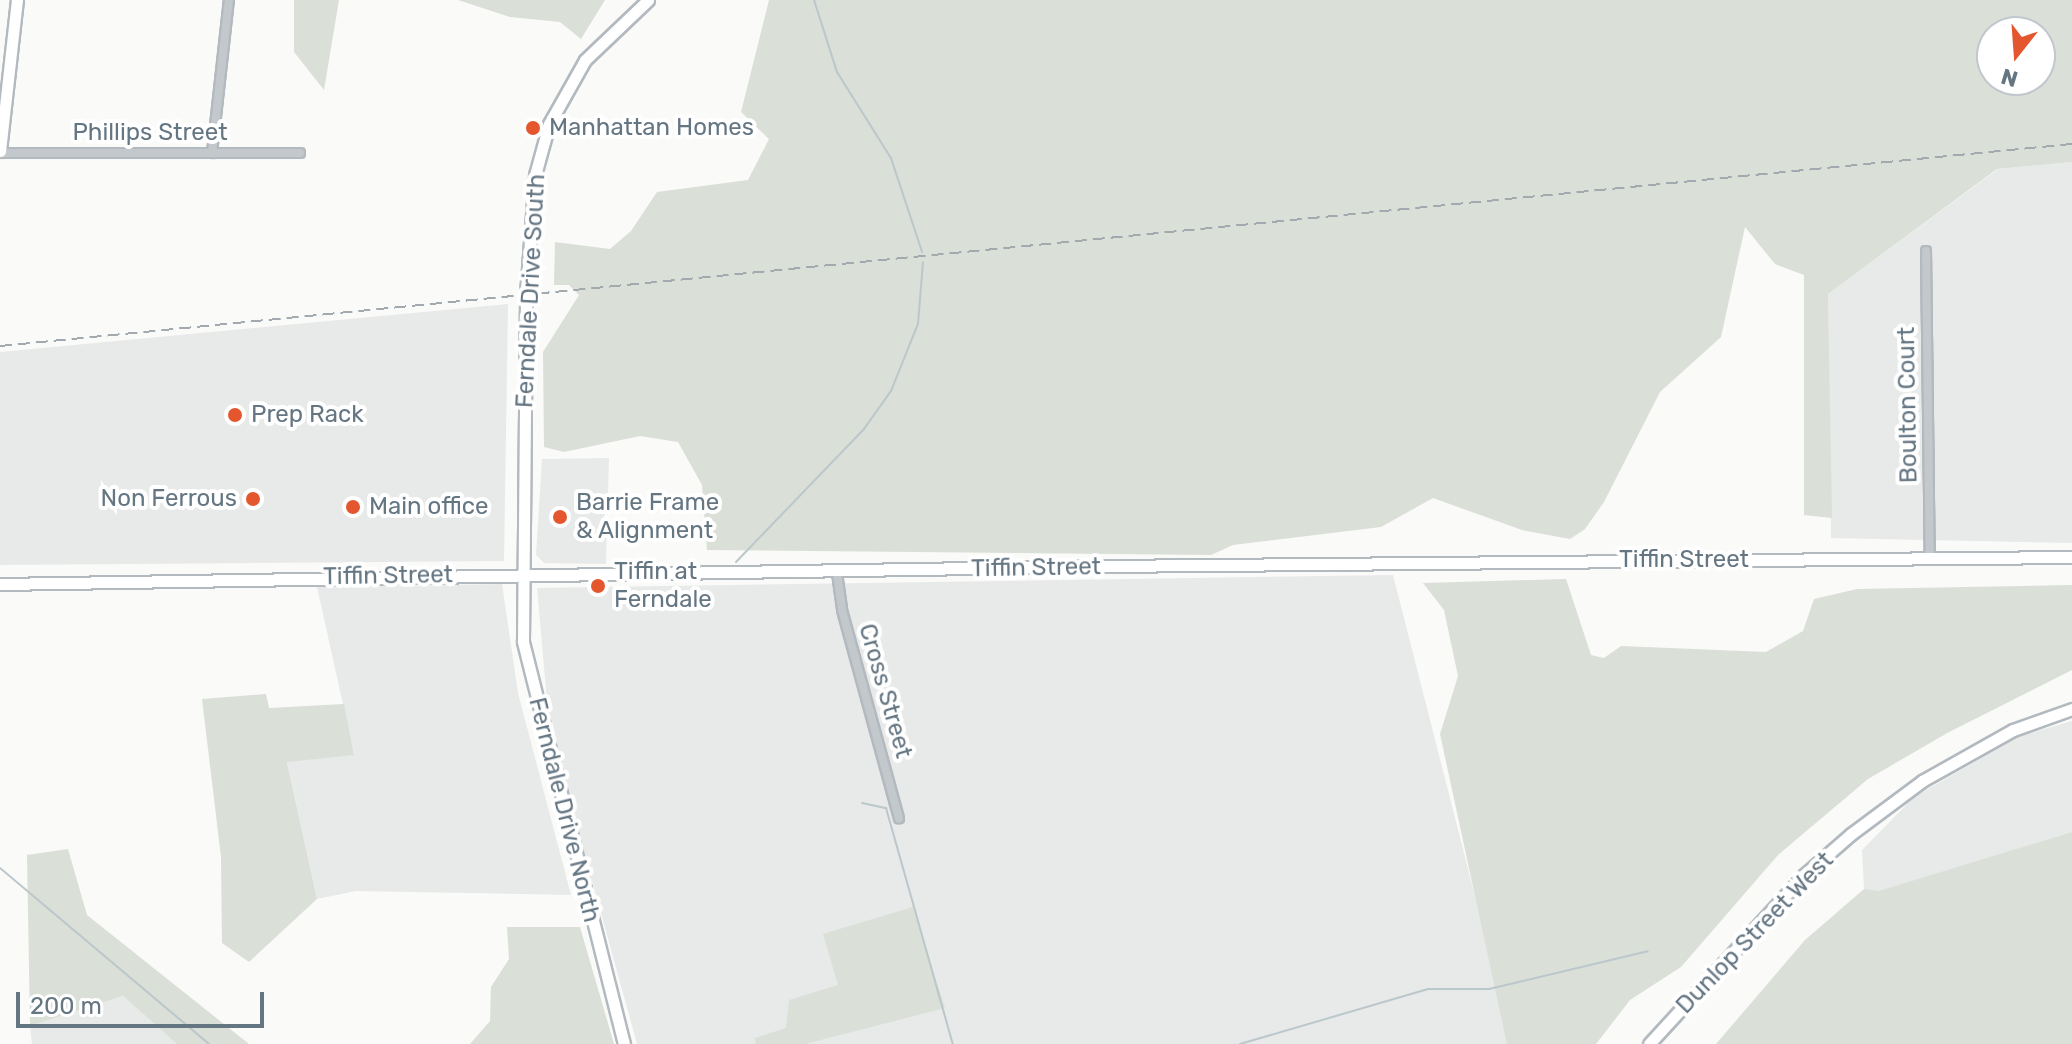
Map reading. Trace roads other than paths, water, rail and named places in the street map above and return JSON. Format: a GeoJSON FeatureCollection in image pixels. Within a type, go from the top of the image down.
{"type":"FeatureCollection","features":[{"type":"Feature","properties":{"kind":"street"},"geometry":{"type":"LineString","coordinates":[[0,152],[17,0]]}},
{"type":"Feature","properties":{"kind":"street"},"geometry":{"type":"LineString","coordinates":[[212,153],[229,0]]}},
{"type":"Feature","properties":{"kind":"street","name":"Ferndale Drive South"},"geometry":{"type":"LineString","coordinates":[[521,573],[526,294],[542,142],[585,60],[648,0]]}},
{"type":"Feature","properties":{"kind":"street","name":"Phillips Street"},"geometry":{"type":"LineString","coordinates":[[0,152],[300,153]]}},
{"type":"Feature","properties":{"kind":"street","name":"Boulton Court"},"geometry":{"type":"LineString","coordinates":[[1926,251],[1930,558]]}},
{"type":"Feature","properties":{"kind":"street","name":"Tiffin Street"},"geometry":{"type":"LineString","coordinates":[[0,584],[521,573],[837,573],[2072,557]]}},
{"type":"Feature","properties":{"kind":"street","name":"Ferndale Drive North"},"geometry":{"type":"LineString","coordinates":[[521,573],[523,641],[536,704],[624,1044]]}},
{"type":"Feature","properties":{"kind":"street","name":"Cross Street"},"geometry":{"type":"LineString","coordinates":[[837,573],[842,610],[899,818]]}},
{"type":"Feature","properties":{"kind":"street","name":"Dunlop Street West"},"geometry":{"type":"LineString","coordinates":[[1649,1044],[1804,875],[1851,834],[1922,781],[2013,730],[2072,709]]}},
{"type":"Feature","properties":{"kind":"waterway"},"geometry":{"type":"LineString","coordinates":[[814,0],[837,72],[891,158],[922,252]]}},
{"type":"Feature","properties":{"kind":"waterway"},"geometry":{"type":"LineString","coordinates":[[736,562],[864,429],[891,391],[918,324],[923,262]]}},
{"type":"Feature","properties":{"kind":"waterway"},"geometry":{"type":"LineString","coordinates":[[862,803],[886,808],[953,1044]]}},
{"type":"Feature","properties":{"kind":"waterway"},"geometry":{"type":"LineString","coordinates":[[0,868],[209,1044]]}},
{"type":"Feature","properties":{"kind":"waterway"},"geometry":{"type":"LineString","coordinates":[[1240,1044],[1428,989],[1489,989],[1648,951]]}},
{"type":"Feature","properties":{"kind":"railway"},"geometry":{"type":"LineString","coordinates":[[0,346],[2072,144]]}},
{"type":"Feature","properties":{"kind":"place","name":"Manhattan Homes"},"geometry":{"type":"Point","coordinates":[533,128]}},
{"type":"Feature","properties":{"kind":"place","name":"Prep Rack"},"geometry":{"type":"Point","coordinates":[235,415]}},
{"type":"Feature","properties":{"kind":"place","name":"Non Ferrous"},"geometry":{"type":"Point","coordinates":[253,499]}},
{"type":"Feature","properties":{"kind":"place","name":"Main office"},"geometry":{"type":"Point","coordinates":[353,507]}},
{"type":"Feature","properties":{"kind":"place","name":"Barrie Frame & Alignment"},"geometry":{"type":"Point","coordinates":[560,517]}},
{"type":"Feature","properties":{"kind":"place","name":"Tiffin at Ferndale"},"geometry":{"type":"Point","coordinates":[598,586]}}]}
